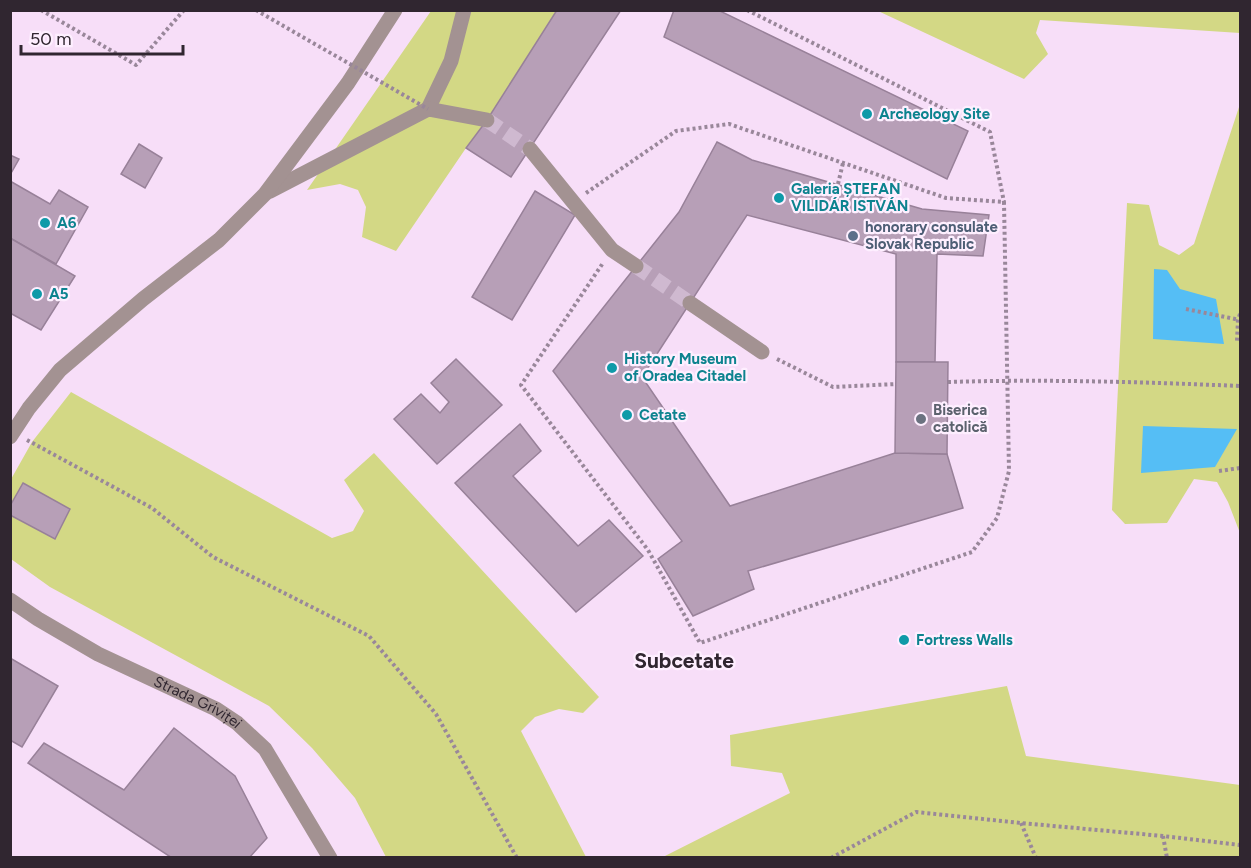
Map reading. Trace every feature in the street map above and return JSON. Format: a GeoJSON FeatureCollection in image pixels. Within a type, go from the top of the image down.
{"type":"FeatureCollection","features":[{"type":"Feature","properties":{"kind":"street"},"geometry":{"type":"LineString","coordinates":[[11,436],[29,408],[60,370],[143,299],[219,240],[265,194],[348,83],[395,10]]}},
{"type":"Feature","properties":{"kind":"street"},"geometry":{"type":"LineString","coordinates":[[265,194],[428,109],[451,61],[464,10]]}},
{"type":"Feature","properties":{"kind":"street"},"geometry":{"type":"LineString","coordinates":[[428,109],[488,120]]}},
{"type":"Feature","properties":{"kind":"street"},"geometry":{"type":"LineString","coordinates":[[530,149],[612,250],[636,266]]}},
{"type":"Feature","properties":{"kind":"street"},"geometry":{"type":"LineString","coordinates":[[690,303],[762,352]]}},
{"type":"Feature","properties":{"kind":"street","name":"Strada Griviței"},"geometry":{"type":"LineString","coordinates":[[12,601],[98,654],[216,710],[237,723],[265,749],[330,858]]}},
{"type":"Feature","properties":{"kind":"path"},"geometry":{"type":"LineString","coordinates":[[41,10],[136,64],[184,10]]}},
{"type":"Feature","properties":{"kind":"path"},"geometry":{"type":"LineString","coordinates":[[256,10],[428,109]]}},
{"type":"Feature","properties":{"kind":"path"},"geometry":{"type":"LineString","coordinates":[[612,250],[521,385],[648,550],[700,643],[972,552],[997,518],[1009,471],[1004,202],[990,132],[747,10]]}},
{"type":"Feature","properties":{"kind":"path"},"geometry":{"type":"LineString","coordinates":[[573,202],[676,131],[729,124],[946,198],[1004,202]]}},
{"type":"Feature","properties":{"kind":"path"},"geometry":{"type":"LineString","coordinates":[[838,184],[843,163]]}},
{"type":"Feature","properties":{"kind":"path"},"geometry":{"type":"LineString","coordinates":[[1186,309],[1239,320]]}},
{"type":"Feature","properties":{"kind":"path"},"geometry":{"type":"LineString","coordinates":[[1240,314],[1237,340],[1240,342]]}},
{"type":"Feature","properties":{"kind":"path"},"geometry":{"type":"LineString","coordinates":[[762,352],[833,387],[896,384]]}},
{"type":"Feature","properties":{"kind":"path"},"geometry":{"type":"LineString","coordinates":[[948,382],[1119,381],[1240,386]]}},
{"type":"Feature","properties":{"kind":"path"},"geometry":{"type":"LineString","coordinates":[[11,436],[32,442],[152,508],[213,557],[369,636],[436,714],[517,858]]}},
{"type":"Feature","properties":{"kind":"path"},"geometry":{"type":"LineString","coordinates":[[1219,471],[1240,468]]}},
{"type":"Feature","properties":{"kind":"path"},"geometry":{"type":"LineString","coordinates":[[831,858],[916,812],[1240,845]]}},
{"type":"Feature","properties":{"kind":"path"},"geometry":{"type":"LineString","coordinates":[[1021,823],[1036,858]]}},
{"type":"Feature","properties":{"kind":"path"},"geometry":{"type":"LineString","coordinates":[[1163,836],[1167,858]]}},
{"type":"Feature","properties":{"kind":"green space"},"geometry":{"type":"Polygon","coordinates":[[[431,11],[557,11],[487,120],[396,251],[362,237],[366,207],[358,190],[340,184],[307,190],[431,11]]]}},
{"type":"Feature","properties":{"kind":"green space"},"geometry":{"type":"Polygon","coordinates":[[[878,11],[1240,11],[1240,33],[1040,20],[1036,33],[1048,54],[1024,79],[878,11]]]}},
{"type":"Feature","properties":{"kind":"green space"},"geometry":{"type":"Polygon","coordinates":[[[1240,104],[1240,533],[1228,502],[1217,482],[1194,479],[1167,523],[1125,524],[1112,510],[1127,203],[1149,205],[1159,245],[1179,255],[1194,244],[1240,104]]]}},
{"type":"Feature","properties":{"kind":"green space"},"geometry":{"type":"Polygon","coordinates":[[[71,392],[332,538],[353,531],[364,511],[344,480],[374,453],[599,697],[583,713],[559,709],[535,717],[521,731],[586,857],[386,857],[355,798],[312,748],[269,706],[50,587],[11,559],[10,481],[32,442],[71,392]]]}},
{"type":"Feature","properties":{"kind":"green space"},"geometry":{"type":"Polygon","coordinates":[[[1007,686],[1026,756],[1240,785],[1240,857],[663,857],[790,793],[782,773],[731,766],[730,735],[1007,686]]]}},
{"type":"Feature","properties":{"kind":"water"},"geometry":{"type":"Polygon","coordinates":[[[1154,269],[1167,270],[1180,289],[1216,299],[1224,344],[1153,339],[1154,269]]]}},
{"type":"Feature","properties":{"kind":"water"},"geometry":{"type":"Polygon","coordinates":[[[1143,426],[1237,429],[1215,467],[1141,473],[1143,426]]]}},
{"type":"Feature","properties":{"kind":"building"},"geometry":{"type":"Polygon","coordinates":[[[557,10],[621,10],[511,177],[466,148],[487,120],[557,10]]]}},
{"type":"Feature","properties":{"kind":"building"},"geometry":{"type":"Polygon","coordinates":[[[674,10],[718,10],[968,131],[947,179],[664,37],[674,10]]]}},
{"type":"Feature","properties":{"kind":"building","name":"Cetate"},"geometry":{"type":"Polygon","coordinates":[[[717,142],[752,160],[922,209],[989,215],[983,256],[937,254],[935,362],[896,362],[896,254],[747,215],[642,377],[730,506],[895,453],[947,454],[963,508],[748,571],[754,589],[693,616],[658,559],[682,541],[553,371],[679,212],[717,142]]]}},
{"type":"Feature","properties":{"kind":"building"},"geometry":{"type":"Polygon","coordinates":[[[139,144],[162,158],[145,188],[121,174],[139,144]]]}},
{"type":"Feature","properties":{"kind":"building"},"geometry":{"type":"Polygon","coordinates":[[[10,155],[19,159],[10,175],[10,155]]]}},
{"type":"Feature","properties":{"kind":"building","name":"A6"},"geometry":{"type":"Polygon","coordinates":[[[10,181],[50,204],[59,190],[88,207],[56,264],[10,238],[10,181]]]}},
{"type":"Feature","properties":{"kind":"building"},"geometry":{"type":"Polygon","coordinates":[[[535,191],[575,215],[512,320],[472,297],[535,191]]]}},
{"type":"Feature","properties":{"kind":"building","name":"A5"},"geometry":{"type":"Polygon","coordinates":[[[10,238],[75,276],[41,330],[10,313],[10,238]]]}},
{"type":"Feature","properties":{"kind":"building"},"geometry":{"type":"Polygon","coordinates":[[[456,359],[502,405],[437,464],[394,419],[421,394],[440,413],[449,402],[431,383],[456,359]]]}},
{"type":"Feature","properties":{"kind":"building","name":"Biserica catolică"},"geometry":{"type":"Polygon","coordinates":[[[896,362],[948,362],[947,454],[895,453],[896,362]]]}},
{"type":"Feature","properties":{"kind":"building"},"geometry":{"type":"Polygon","coordinates":[[[520,424],[541,451],[513,476],[578,546],[609,520],[643,556],[576,612],[455,483],[520,424]]]}},
{"type":"Feature","properties":{"kind":"building"},"geometry":{"type":"Polygon","coordinates":[[[23,483],[70,509],[55,539],[10,515],[10,506],[23,483]]]}},
{"type":"Feature","properties":{"kind":"building"},"geometry":{"type":"Polygon","coordinates":[[[10,658],[58,686],[22,747],[10,740],[10,658]]]}},
{"type":"Feature","properties":{"kind":"building"},"geometry":{"type":"Polygon","coordinates":[[[174,728],[235,776],[267,838],[249,858],[172,858],[28,763],[44,743],[124,790],[174,728]]]}},
{"type":"Feature","properties":{"kind":"tunnel"},"geometry":{"type":"LineString","coordinates":[[487,120],[530,149]]}},
{"type":"Feature","properties":{"kind":"tunnel"},"geometry":{"type":"LineString","coordinates":[[636,266],[690,303]]}},
{"type":"Feature","properties":{"kind":"place","name":"Archeology Site"},"geometry":{"type":"Point","coordinates":[867,114]}},
{"type":"Feature","properties":{"kind":"place","name":"Galeria ȘTEFAN VILIDÁR ISTVÁN"},"geometry":{"type":"Point","coordinates":[779,198]}},
{"type":"Feature","properties":{"kind":"place","name":"A6"},"geometry":{"type":"Point","coordinates":[45,223]}},
{"type":"Feature","properties":{"kind":"place","name":"honorary consulate Slovak Republic"},"geometry":{"type":"Point","coordinates":[853,236]}},
{"type":"Feature","properties":{"kind":"place","name":"A5"},"geometry":{"type":"Point","coordinates":[37,294]}},
{"type":"Feature","properties":{"kind":"place","name":"History Museum of Oradea Citadel"},"geometry":{"type":"Point","coordinates":[612,368]}},
{"type":"Feature","properties":{"kind":"place","name":"Cetate"},"geometry":{"type":"Point","coordinates":[627,415]}},
{"type":"Feature","properties":{"kind":"place","name":"Biserica catolică"},"geometry":{"type":"Point","coordinates":[921,419]}},
{"type":"Feature","properties":{"kind":"place","name":"Fortress Walls"},"geometry":{"type":"Point","coordinates":[904,640]}},
{"type":"Feature","properties":{"kind":"district","name":"Subcetate"},"geometry":{"type":"Point","coordinates":[684,661]}}]}
